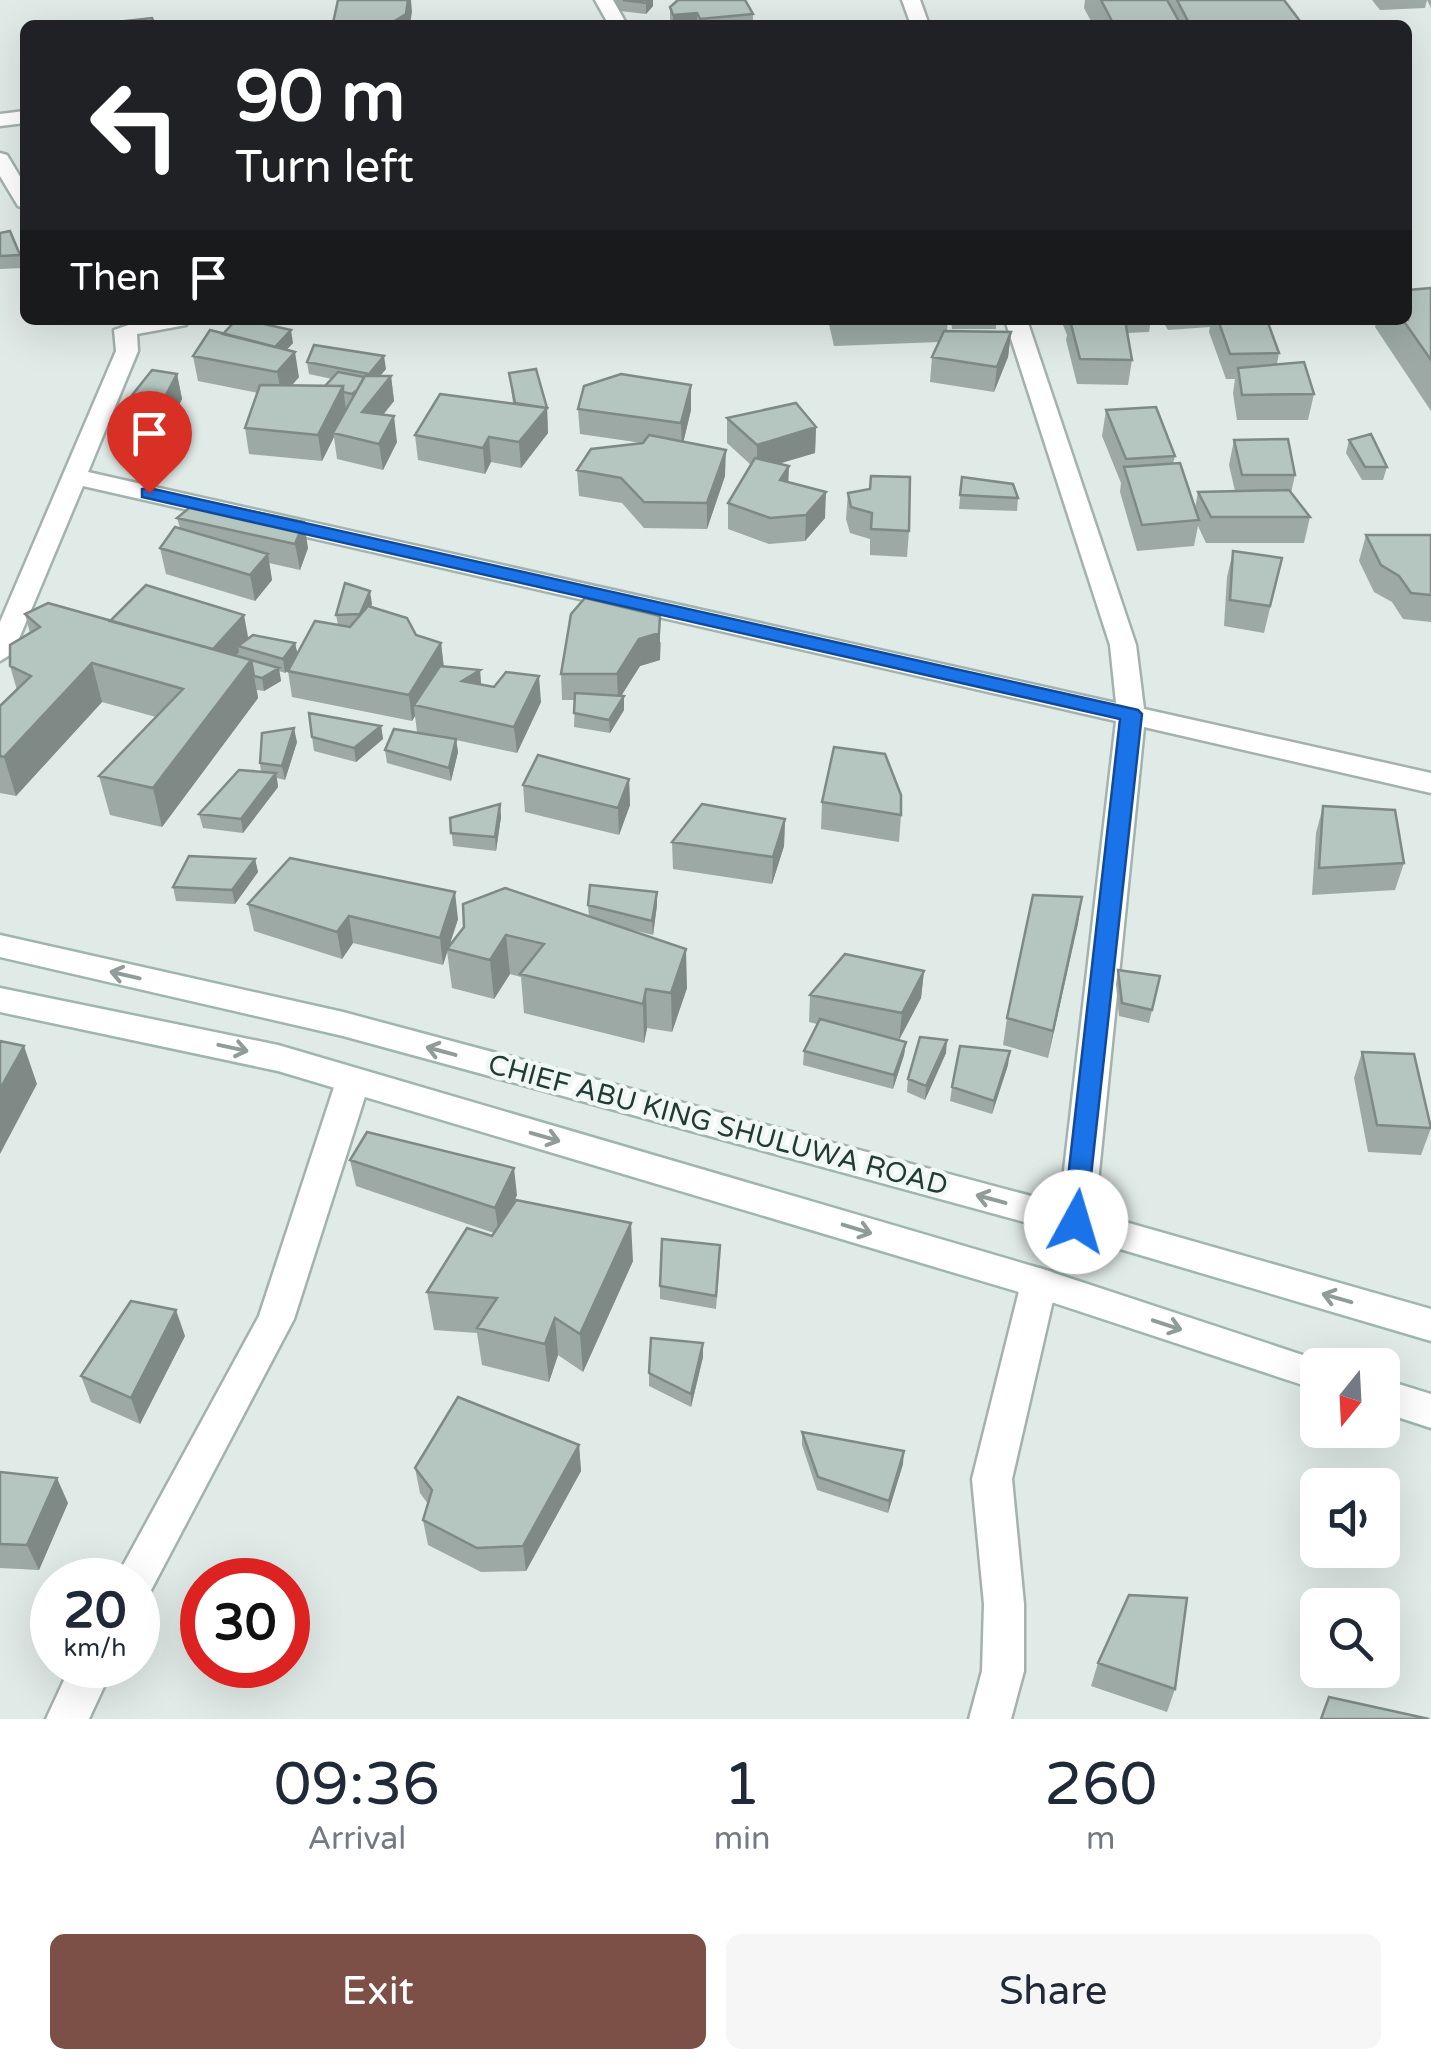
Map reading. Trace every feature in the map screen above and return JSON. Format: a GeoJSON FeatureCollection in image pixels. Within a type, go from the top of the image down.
{"type":"FeatureCollection","features":[{"type":"Feature","properties":{"kind":"street"},"geometry":{"type":"LineString","coordinates":[[0,159],[20,193]]}},
{"type":"Feature","properties":{"kind":"street"},"geometry":{"type":"LineString","coordinates":[[0,652],[127,351],[120,325]]}},
{"type":"Feature","properties":{"kind":"street"},"geometry":{"type":"LineString","coordinates":[[1018,325],[1123,646],[1131,714],[1076,1222]]}},
{"type":"Feature","properties":{"kind":"street"},"geometry":{"type":"LineString","coordinates":[[76,477],[1431,783]]}},
{"type":"Feature","properties":{"kind":"street","name":"CHIEF ABU KING SHULUWA ROAD"},"geometry":{"type":"LineString","coordinates":[[0,946],[343,1024],[1076,1222],[1431,1325]]}},
{"type":"Feature","properties":{"kind":"street"},"geometry":{"type":"LineString","coordinates":[[0,1000],[278,1058],[1039,1283],[1300,1368]]}},
{"type":"Feature","properties":{"kind":"street"},"geometry":{"type":"LineString","coordinates":[[147,1558],[276,1319],[353,1080]]}},
{"type":"Feature","properties":{"kind":"street"},"geometry":{"type":"LineString","coordinates":[[990,1719],[1003,1672],[1004,1604],[992,1479],[1039,1283]]}},
{"type":"Feature","properties":{"kind":"street"},"geometry":{"type":"LineString","coordinates":[[1400,1401],[1431,1411]]}},
{"type":"Feature","properties":{"kind":"street"},"geometry":{"type":"LineString","coordinates":[[67,1719],[82,1688]]}},
{"type":"Feature","properties":{"kind":"building"},"geometry":{"type":"Polygon","coordinates":[[[338,0],[408,0],[406,14],[396,20],[334,20],[338,0]]]}},
{"type":"Feature","properties":{"kind":"building"},"geometry":{"type":"Polygon","coordinates":[[[678,0],[745,0],[753,14],[700,19],[697,13],[673,15],[670,7],[678,0]]]}},
{"type":"Feature","properties":{"kind":"building"},"geometry":{"type":"Polygon","coordinates":[[[1101,0],[1167,0],[1178,20],[1111,20],[1101,0]]]}},
{"type":"Feature","properties":{"kind":"building"},"geometry":{"type":"Polygon","coordinates":[[[1177,0],[1284,0],[1299,20],[1187,20],[1177,0]]]}},
{"type":"Feature","properties":{"kind":"building"},"geometry":{"type":"Polygon","coordinates":[[[10,231],[20,255],[0,256],[0,233],[10,231]]]}},
{"type":"Feature","properties":{"kind":"building"},"geometry":{"type":"Polygon","coordinates":[[[1431,288],[1431,360],[1406,325],[1412,325],[1412,290],[1431,288]]]}},
{"type":"Feature","properties":{"kind":"building"},"geometry":{"type":"Polygon","coordinates":[[[231,325],[268,325],[291,330],[275,347],[223,334],[231,325]]]}},
{"type":"Feature","properties":{"kind":"building"},"geometry":{"type":"Polygon","coordinates":[[[1071,325],[1126,325],[1132,360],[1080,359],[1071,325]]]}},
{"type":"Feature","properties":{"kind":"building"},"geometry":{"type":"Polygon","coordinates":[[[1220,325],[1269,325],[1279,353],[1230,354],[1220,325]]]}},
{"type":"Feature","properties":{"kind":"building"},"geometry":{"type":"Polygon","coordinates":[[[210,330],[295,352],[277,372],[193,356],[210,330]]]}},
{"type":"Feature","properties":{"kind":"building"},"geometry":{"type":"Polygon","coordinates":[[[944,331],[1011,332],[997,367],[932,357],[944,331]]]}},
{"type":"Feature","properties":{"kind":"building"},"geometry":{"type":"Polygon","coordinates":[[[314,345],[384,356],[369,374],[307,362],[314,345]]]}},
{"type":"Feature","properties":{"kind":"building"},"geometry":{"type":"Polygon","coordinates":[[[1304,362],[1314,394],[1242,395],[1238,368],[1304,362]]]}},
{"type":"Feature","properties":{"kind":"building"},"geometry":{"type":"Polygon","coordinates":[[[536,369],[547,408],[515,403],[509,373],[536,369]]]}},
{"type":"Feature","properties":{"kind":"building"},"geometry":{"type":"Polygon","coordinates":[[[152,370],[177,374],[149,427],[110,423],[152,370]]]}},
{"type":"Feature","properties":{"kind":"building"},"geometry":{"type":"Polygon","coordinates":[[[338,372],[364,377],[352,394],[343,392],[343,386],[325,386],[338,372]]]}},
{"type":"Feature","properties":{"kind":"building"},"geometry":{"type":"Polygon","coordinates":[[[621,374],[691,385],[681,423],[578,409],[584,386],[621,374]]]}},
{"type":"Feature","properties":{"kind":"building"},"geometry":{"type":"Polygon","coordinates":[[[365,376],[391,376],[362,412],[394,416],[379,444],[333,433],[365,376]]]}},
{"type":"Feature","properties":{"kind":"building"},"geometry":{"type":"Polygon","coordinates":[[[260,385],[343,386],[318,435],[245,428],[260,385]]]}},
{"type":"Feature","properties":{"kind":"building"},"geometry":{"type":"Polygon","coordinates":[[[440,394],[547,408],[519,442],[489,437],[483,448],[415,435],[440,394]]]}},
{"type":"Feature","properties":{"kind":"building"},"geometry":{"type":"Polygon","coordinates":[[[796,403],[816,427],[757,445],[727,418],[796,403]]]}},
{"type":"Feature","properties":{"kind":"building"},"geometry":{"type":"Polygon","coordinates":[[[1156,407],[1175,456],[1126,459],[1106,410],[1156,407]]]}},
{"type":"Feature","properties":{"kind":"building"},"geometry":{"type":"Polygon","coordinates":[[[1371,434],[1387,467],[1365,467],[1349,440],[1371,434]]]}},
{"type":"Feature","properties":{"kind":"building"},"geometry":{"type":"Polygon","coordinates":[[[649,435],[726,450],[707,503],[644,502],[621,478],[577,470],[591,449],[643,443],[649,435]]]}},
{"type":"Feature","properties":{"kind":"building"},"geometry":{"type":"Polygon","coordinates":[[[1288,439],[1295,475],[1242,475],[1234,440],[1288,439]]]}},
{"type":"Feature","properties":{"kind":"building"},"geometry":{"type":"Polygon","coordinates":[[[755,458],[789,466],[780,480],[826,492],[806,515],[770,518],[728,503],[755,458]]]}},
{"type":"Feature","properties":{"kind":"building"},"geometry":{"type":"Polygon","coordinates":[[[1180,463],[1199,520],[1142,525],[1124,467],[1180,463]]]}},
{"type":"Feature","properties":{"kind":"building"},"geometry":{"type":"Polygon","coordinates":[[[871,476],[910,477],[909,531],[871,529],[872,513],[851,507],[848,493],[870,489],[871,476]]]}},
{"type":"Feature","properties":{"kind":"building"},"geometry":{"type":"Polygon","coordinates":[[[962,477],[1013,484],[1018,498],[960,495],[962,477]]]}},
{"type":"Feature","properties":{"kind":"building"},"geometry":{"type":"Polygon","coordinates":[[[1289,490],[1310,517],[1211,517],[1198,492],[1289,490]]]}},
{"type":"Feature","properties":{"kind":"building"},"geometry":{"type":"Polygon","coordinates":[[[199,500],[304,522],[295,544],[177,518],[199,500]]]}},
{"type":"Feature","properties":{"kind":"building"},"geometry":{"type":"Polygon","coordinates":[[[175,527],[268,554],[250,575],[160,548],[175,527]]]}},
{"type":"Feature","properties":{"kind":"building"},"geometry":{"type":"Polygon","coordinates":[[[1366,535],[1431,535],[1431,595],[1411,593],[1399,576],[1381,565],[1366,535]]]}},
{"type":"Feature","properties":{"kind":"building"},"geometry":{"type":"Polygon","coordinates":[[[1233,551],[1282,558],[1270,606],[1230,600],[1233,551]]]}},
{"type":"Feature","properties":{"kind":"building"},"geometry":{"type":"Polygon","coordinates":[[[345,583],[370,591],[360,614],[336,615],[345,583]]]}},
{"type":"Feature","properties":{"kind":"building"},"geometry":{"type":"Polygon","coordinates":[[[146,585],[244,615],[213,649],[110,621],[146,585]]]}},
{"type":"Feature","properties":{"kind":"building"},"geometry":{"type":"Polygon","coordinates":[[[585,598],[660,616],[659,633],[639,639],[617,674],[561,674],[571,614],[585,598]]]}},
{"type":"Feature","properties":{"kind":"building"},"geometry":{"type":"Polygon","coordinates":[[[48,603],[251,660],[153,788],[99,776],[183,689],[92,663],[4,757],[0,756],[0,706],[31,676],[10,666],[10,645],[40,627],[25,614],[48,603]]]}},
{"type":"Feature","properties":{"kind":"building"},"geometry":{"type":"Polygon","coordinates":[[[368,606],[407,618],[416,635],[441,643],[409,695],[288,671],[315,621],[350,627],[368,606]]]}},
{"type":"Feature","properties":{"kind":"building"},"geometry":{"type":"Polygon","coordinates":[[[253,635],[295,643],[283,659],[238,646],[253,635]]]}},
{"type":"Feature","properties":{"kind":"building"},"geometry":{"type":"Polygon","coordinates":[[[251,660],[279,668],[262,678],[254,676],[251,660]]]}},
{"type":"Feature","properties":{"kind":"building"},"geometry":{"type":"Polygon","coordinates":[[[440,666],[480,670],[462,681],[494,687],[506,672],[539,676],[514,727],[414,705],[440,666]]]}},
{"type":"Feature","properties":{"kind":"building"},"geometry":{"type":"Polygon","coordinates":[[[575,693],[624,696],[609,720],[574,713],[575,693]]]}},
{"type":"Feature","properties":{"kind":"building"},"geometry":{"type":"Polygon","coordinates":[[[309,713],[381,726],[354,748],[312,737],[309,713]]]}},
{"type":"Feature","properties":{"kind":"building"},"geometry":{"type":"Polygon","coordinates":[[[294,728],[282,766],[260,763],[262,733],[294,728]]]}},
{"type":"Feature","properties":{"kind":"building"},"geometry":{"type":"Polygon","coordinates":[[[394,729],[456,739],[449,768],[385,750],[394,729]]]}},
{"type":"Feature","properties":{"kind":"building"},"geometry":{"type":"Polygon","coordinates":[[[834,747],[885,754],[901,795],[901,815],[822,802],[834,747]]]}},
{"type":"Feature","properties":{"kind":"building"},"geometry":{"type":"Polygon","coordinates":[[[538,755],[629,779],[618,808],[523,785],[538,755]]]}},
{"type":"Feature","properties":{"kind":"building"},"geometry":{"type":"Polygon","coordinates":[[[239,770],[276,773],[241,819],[199,814],[239,770]]]}},
{"type":"Feature","properties":{"kind":"building"},"geometry":{"type":"Polygon","coordinates":[[[500,804],[495,837],[451,833],[450,818],[500,804]]]}},
{"type":"Feature","properties":{"kind":"building"},"geometry":{"type":"Polygon","coordinates":[[[702,804],[785,819],[773,857],[672,842],[702,804]]]}},
{"type":"Feature","properties":{"kind":"building"},"geometry":{"type":"Polygon","coordinates":[[[1323,806],[1395,810],[1404,863],[1319,868],[1323,806]]]}},
{"type":"Feature","properties":{"kind":"building"},"geometry":{"type":"Polygon","coordinates":[[[189,856],[255,859],[232,890],[173,887],[189,856]]]}},
{"type":"Feature","properties":{"kind":"building"},"geometry":{"type":"Polygon","coordinates":[[[290,858],[455,892],[440,938],[349,916],[337,932],[248,904],[290,858]]]}},
{"type":"Feature","properties":{"kind":"building"},"geometry":{"type":"Polygon","coordinates":[[[590,885],[657,892],[652,921],[588,905],[590,885]]]}},
{"type":"Feature","properties":{"kind":"building"},"geometry":{"type":"Polygon","coordinates":[[[505,888],[686,949],[671,993],[646,989],[643,1004],[520,974],[544,944],[506,935],[490,960],[447,949],[464,927],[463,904],[505,888]]]}},
{"type":"Feature","properties":{"kind":"building"},"geometry":{"type":"Polygon","coordinates":[[[1033,895],[1082,897],[1053,1031],[1007,1018],[1033,895]]]}},
{"type":"Feature","properties":{"kind":"building"},"geometry":{"type":"Polygon","coordinates":[[[845,954],[924,971],[902,1013],[810,995],[845,954]]]}},
{"type":"Feature","properties":{"kind":"building"},"geometry":{"type":"Polygon","coordinates":[[[1118,970],[1160,976],[1152,1010],[1122,1003],[1118,970]]]}},
{"type":"Feature","properties":{"kind":"building"},"geometry":{"type":"Polygon","coordinates":[[[820,1019],[906,1042],[894,1075],[804,1051],[820,1019]]]}},
{"type":"Feature","properties":{"kind":"building"},"geometry":{"type":"Polygon","coordinates":[[[920,1037],[947,1040],[926,1086],[908,1079],[920,1037]]]}},
{"type":"Feature","properties":{"kind":"building"},"geometry":{"type":"Polygon","coordinates":[[[0,1041],[24,1046],[0,1089],[0,1041]]]}},
{"type":"Feature","properties":{"kind":"building"},"geometry":{"type":"Polygon","coordinates":[[[960,1046],[1010,1051],[994,1101],[952,1087],[960,1046]]]}},
{"type":"Feature","properties":{"kind":"building"},"geometry":{"type":"Polygon","coordinates":[[[1362,1052],[1414,1054],[1431,1128],[1377,1125],[1362,1052]]]}},
{"type":"Feature","properties":{"kind":"building"},"geometry":{"type":"Polygon","coordinates":[[[367,1132],[514,1168],[495,1208],[350,1160],[367,1132]]]}},
{"type":"Feature","properties":{"kind":"building"},"geometry":{"type":"Polygon","coordinates":[[[516,1200],[631,1223],[580,1334],[555,1318],[545,1344],[477,1328],[497,1298],[427,1292],[467,1228],[492,1236],[516,1200]]]}},
{"type":"Feature","properties":{"kind":"building"},"geometry":{"type":"Polygon","coordinates":[[[662,1239],[720,1245],[716,1296],[660,1286],[662,1239]]]}},
{"type":"Feature","properties":{"kind":"building"},"geometry":{"type":"Polygon","coordinates":[[[131,1301],[176,1310],[131,1398],[81,1376],[131,1301]]]}},
{"type":"Feature","properties":{"kind":"building"},"geometry":{"type":"Polygon","coordinates":[[[651,1338],[703,1343],[691,1394],[649,1373],[651,1338]]]}},
{"type":"Feature","properties":{"kind":"building"},"geometry":{"type":"Polygon","coordinates":[[[458,1397],[579,1445],[523,1546],[477,1548],[423,1520],[432,1490],[415,1468],[458,1397]]]}},
{"type":"Feature","properties":{"kind":"building"},"geometry":{"type":"Polygon","coordinates":[[[802,1432],[904,1451],[889,1501],[818,1477],[802,1432]]]}},
{"type":"Feature","properties":{"kind":"building"},"geometry":{"type":"Polygon","coordinates":[[[0,1472],[57,1478],[27,1545],[0,1544],[0,1472]]]}},
{"type":"Feature","properties":{"kind":"building"},"geometry":{"type":"Polygon","coordinates":[[[1129,1595],[1187,1598],[1175,1689],[1098,1663],[1129,1595]]]}},
{"type":"Feature","properties":{"kind":"building"},"geometry":{"type":"Polygon","coordinates":[[[1329,1697],[1429,1719],[1321,1719],[1329,1697]]]}},
{"type":"Feature","properties":{"kind":"route"},"geometry":{"type":"LineString","coordinates":[[149,493],[1131,714],[1076,1222]]}}]}
